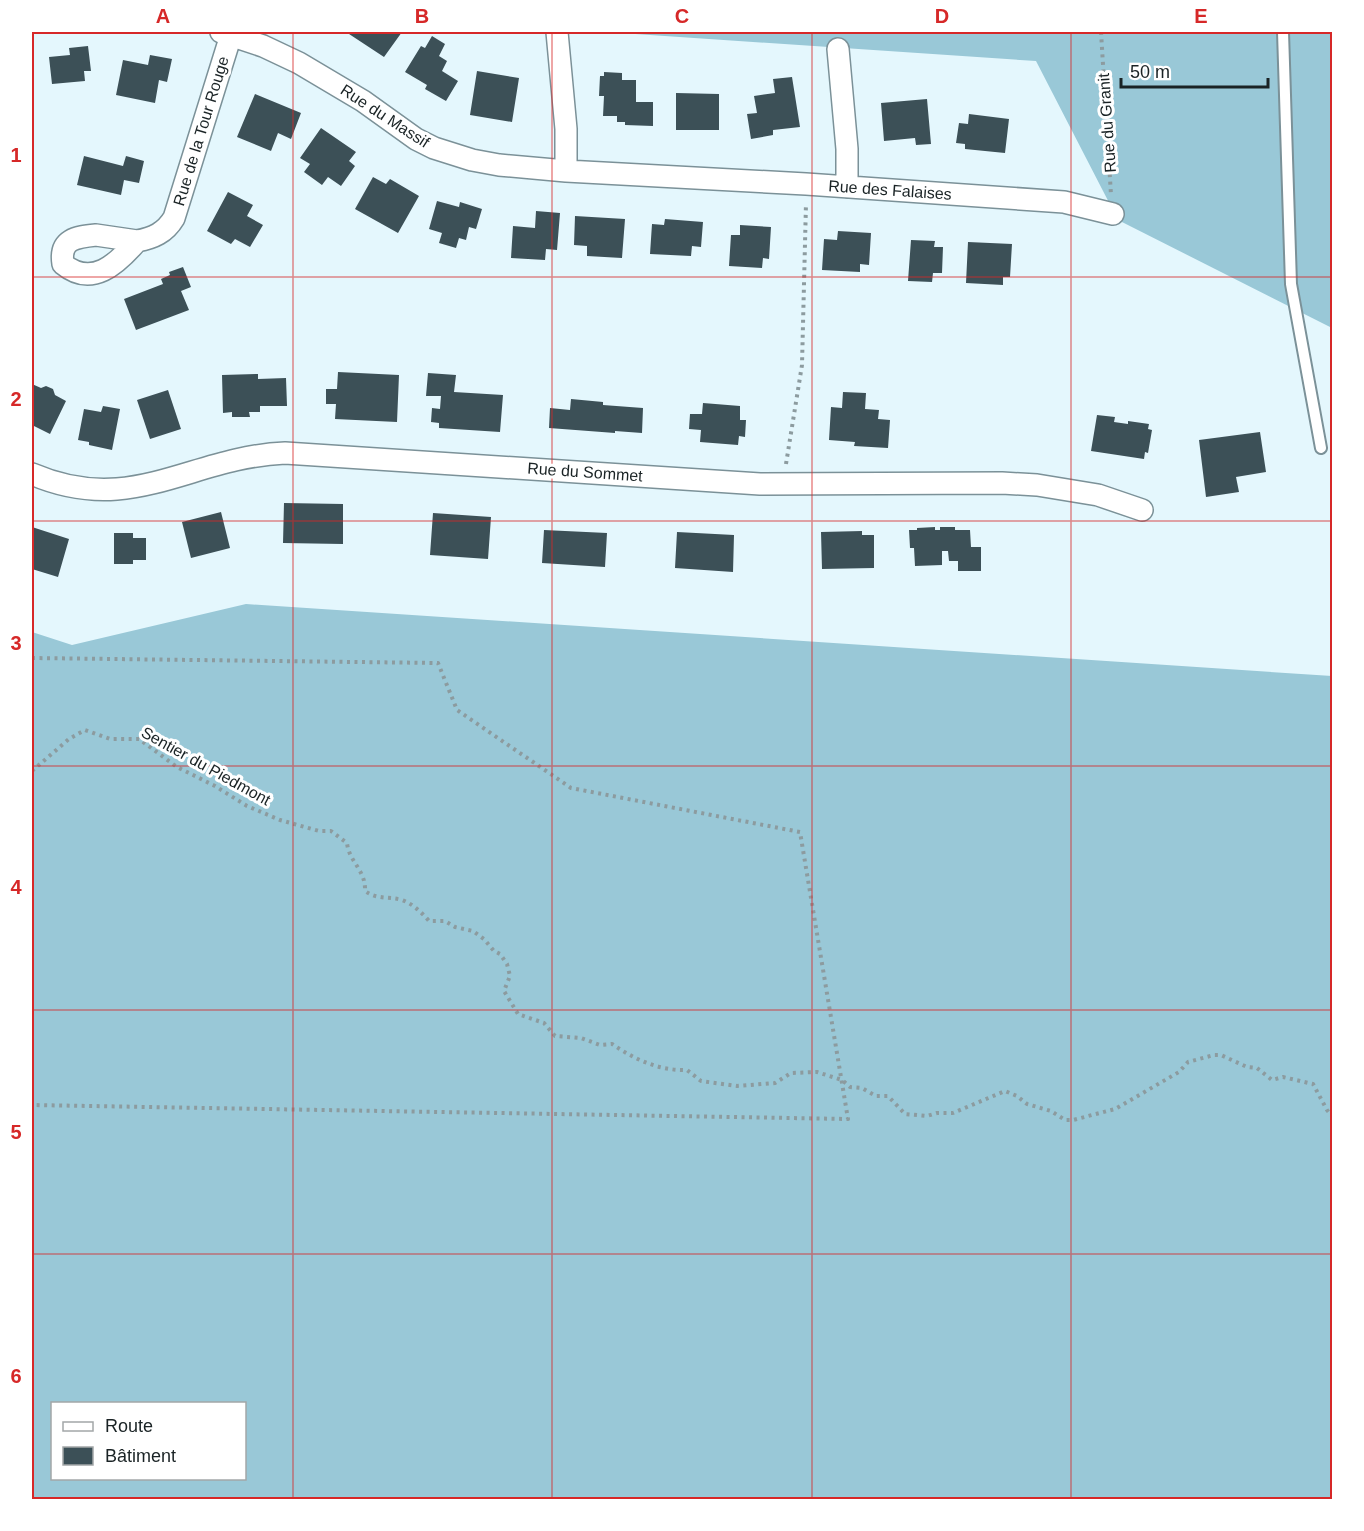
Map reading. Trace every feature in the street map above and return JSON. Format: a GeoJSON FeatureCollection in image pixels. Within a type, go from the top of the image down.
{"type":"FeatureCollection","features":[{"type":"Feature","properties":{"kind":"street"},"geometry":{"type":"LineString","coordinates":[[557,32],[566,129],[566,171]]}},
{"type":"Feature","properties":{"kind":"street","name":"Rue du Massif"},"geometry":{"type":"LineString","coordinates":[[226,33],[299,63],[331,81],[416,139],[434,148],[472,160],[499,165],[667,176]]}},
{"type":"Feature","properties":{"kind":"street","name":"Rue de la Tour Rouge"},"geometry":{"type":"LineString","coordinates":[[137,241],[158,235],[174,218],[226,33]]}},
{"type":"Feature","properties":{"kind":"street"},"geometry":{"type":"LineString","coordinates":[[838,49],[847,149],[847,187]]}},
{"type":"Feature","properties":{"kind":"street","name":"Rue des Falaises"},"geometry":{"type":"LineString","coordinates":[[667,176],[1064,202],[1113,214]]}},
{"type":"Feature","properties":{"kind":"street","name":"Rue du Sommet"},"geometry":{"type":"LineString","coordinates":[[32,474],[73,487],[116,490],[152,484],[238,458],[285,453],[760,484],[1002,483],[1038,485],[1098,495],[1142,510]]}},
{"type":"Feature","properties":{"kind":"lane"},"geometry":{"type":"LineString","coordinates":[[1283,32],[1291,284],[1321,448]]}},
{"type":"Feature","properties":{"kind":"path","name":"Rue du Granit"},"geometry":{"type":"LineString","coordinates":[[1101,32],[1113,214]]}},
{"type":"Feature","properties":{"kind":"path"},"geometry":{"type":"LineString","coordinates":[[785,468],[802,365],[806,184]]}},
{"type":"Feature","properties":{"kind":"path"},"geometry":{"type":"LineString","coordinates":[[32,658],[438,663],[457,710],[571,788],[800,832],[848,1119],[32,1105]]}},
{"type":"Feature","properties":{"kind":"path","name":"Sentier du Piedmont"},"geometry":{"type":"LineString","coordinates":[[32,771],[69,739],[85,730],[110,739],[139,739],[188,774],[215,786],[247,806],[319,831],[331,831],[340,837],[347,843],[348,850],[365,881],[365,891],[374,897],[402,900],[419,910],[429,921],[446,921],[455,927],[473,931],[500,954],[507,964],[510,976],[504,991],[518,1014],[544,1023],[555,1036],[581,1038],[600,1045],[612,1044],[621,1052],[653,1065],[668,1070],[687,1070],[701,1081],[737,1086],[752,1085],[775,1083],[791,1073],[817,1072],[842,1080],[850,1087],[862,1088],[876,1096],[888,1096],[905,1114],[912,1116],[953,1113],[1005,1091],[1017,1096],[1027,1104],[1051,1111],[1065,1120],[1073,1120],[1115,1109],[1179,1072],[1188,1062],[1221,1055],[1247,1067],[1257,1068],[1272,1080],[1283,1077],[1313,1084],[1332,1116]]}},
{"type":"Feature","properties":{"kind":"shaded area"},"geometry":{"type":"Polygon","coordinates":[[[606,32],[1332,32],[1332,328],[1118,220],[1036,61],[606,32]]]}},
{"type":"Feature","properties":{"kind":"shaded area"},"geometry":{"type":"Polygon","coordinates":[[[246,604],[1332,676],[1332,1499],[32,1499],[32,632],[72,645],[246,604]]]}},
{"type":"Feature","properties":{"kind":"building"},"geometry":{"type":"Polygon","coordinates":[[[346,32],[402,32],[384,57],[346,32]]]}},
{"type":"Feature","properties":{"kind":"building"},"geometry":{"type":"Polygon","coordinates":[[[432,36],[445,44],[439,56],[447,61],[442,71],[458,81],[446,101],[425,89],[427,85],[405,72],[421,46],[425,48],[432,36]]]}},
{"type":"Feature","properties":{"kind":"building"},"geometry":{"type":"Polygon","coordinates":[[[88,46],[91,71],[84,71],[85,81],[52,84],[49,57],[70,55],[69,48],[88,46]]]}},
{"type":"Feature","properties":{"kind":"building"},"geometry":{"type":"Polygon","coordinates":[[[150,55],[172,59],[167,82],[159,80],[155,103],[116,95],[123,60],[148,65],[150,55]]]}},
{"type":"Feature","properties":{"kind":"building"},"geometry":{"type":"Polygon","coordinates":[[[477,71],[519,78],[512,122],[470,115],[477,71]]]}},
{"type":"Feature","properties":{"kind":"building"},"geometry":{"type":"Polygon","coordinates":[[[604,72],[622,73],[622,80],[636,80],[636,102],[653,102],[653,126],[625,125],[625,122],[617,122],[617,116],[603,116],[604,96],[599,96],[600,76],[604,76],[604,72]]]}},
{"type":"Feature","properties":{"kind":"building"},"geometry":{"type":"Polygon","coordinates":[[[792,77],[800,127],[773,130],[773,135],[751,139],[747,114],[757,113],[754,96],[775,93],[773,79],[792,77]]]}},
{"type":"Feature","properties":{"kind":"building"},"geometry":{"type":"Polygon","coordinates":[[[676,93],[719,94],[719,130],[676,130],[676,93]]]}},
{"type":"Feature","properties":{"kind":"building"},"geometry":{"type":"Polygon","coordinates":[[[255,94],[301,113],[291,139],[278,133],[271,151],[237,137],[255,94]]]}},
{"type":"Feature","properties":{"kind":"building"},"geometry":{"type":"Polygon","coordinates":[[[927,99],[931,144],[916,145],[915,138],[884,141],[881,103],[927,99]]]}},
{"type":"Feature","properties":{"kind":"building"},"geometry":{"type":"Polygon","coordinates":[[[969,114],[1009,119],[1005,153],[965,149],[965,144],[956,143],[959,123],[968,124],[969,114]]]}},
{"type":"Feature","properties":{"kind":"building"},"geometry":{"type":"Polygon","coordinates":[[[321,128],[356,152],[349,161],[355,166],[341,186],[328,177],[322,185],[304,172],[310,164],[300,158],[321,128]]]}},
{"type":"Feature","properties":{"kind":"building"},"geometry":{"type":"Polygon","coordinates":[[[84,156],[123,166],[126,156],[144,161],[139,183],[124,180],[121,195],[77,185],[84,156]]]}},
{"type":"Feature","properties":{"kind":"building"},"geometry":{"type":"Polygon","coordinates":[[[373,177],[386,184],[390,179],[419,196],[398,233],[355,209],[373,177]]]}},
{"type":"Feature","properties":{"kind":"building"},"geometry":{"type":"Polygon","coordinates":[[[228,192],[253,205],[247,216],[263,225],[250,247],[235,239],[231,244],[207,231],[228,192]]]}},
{"type":"Feature","properties":{"kind":"building"},"geometry":{"type":"Polygon","coordinates":[[[437,201],[459,207],[460,202],[482,209],[476,229],[469,227],[466,240],[459,238],[456,248],[439,243],[442,233],[429,229],[437,201]]]}},
{"type":"Feature","properties":{"kind":"building"},"geometry":{"type":"Polygon","coordinates":[[[536,211],[560,213],[557,250],[546,249],[545,260],[511,258],[513,226],[535,228],[536,211]]]}},
{"type":"Feature","properties":{"kind":"building"},"geometry":{"type":"Polygon","coordinates":[[[575,216],[625,219],[622,258],[587,256],[587,246],[574,245],[575,216]]]}},
{"type":"Feature","properties":{"kind":"building"},"geometry":{"type":"Polygon","coordinates":[[[665,219],[703,222],[701,247],[692,246],[691,256],[650,254],[652,224],[664,225],[665,219]]]}},
{"type":"Feature","properties":{"kind":"building"},"geometry":{"type":"Polygon","coordinates":[[[740,225],[771,227],[769,259],[763,258],[762,268],[729,266],[731,235],[740,235],[740,225]]]}},
{"type":"Feature","properties":{"kind":"building"},"geometry":{"type":"Polygon","coordinates":[[[838,231],[871,233],[869,265],[860,264],[860,272],[822,270],[824,239],[837,240],[838,231]]]}},
{"type":"Feature","properties":{"kind":"building"},"geometry":{"type":"Polygon","coordinates":[[[911,240],[935,241],[934,247],[943,247],[942,273],[933,273],[932,282],[908,281],[911,240]]]}},
{"type":"Feature","properties":{"kind":"building"},"geometry":{"type":"Polygon","coordinates":[[[968,242],[1012,244],[1010,277],[1003,277],[1003,285],[966,283],[968,242]]]}},
{"type":"Feature","properties":{"kind":"building"},"geometry":{"type":"Polygon","coordinates":[[[183,267],[191,287],[181,291],[189,310],[136,330],[124,299],[163,284],[161,279],[170,275],[169,272],[183,267]]]}},
{"type":"Feature","properties":{"kind":"building"},"geometry":{"type":"Polygon","coordinates":[[[338,372],[399,375],[397,422],[335,419],[336,404],[326,404],[326,389],[337,389],[338,372]]]}},
{"type":"Feature","properties":{"kind":"building"},"geometry":{"type":"Polygon","coordinates":[[[428,373],[456,375],[454,392],[503,395],[500,432],[439,428],[439,423],[431,422],[432,408],[440,409],[441,396],[426,396],[428,373]]]}},
{"type":"Feature","properties":{"kind":"building"},"geometry":{"type":"Polygon","coordinates":[[[258,374],[258,379],[286,378],[287,406],[260,406],[260,412],[249,412],[250,417],[232,417],[232,412],[223,413],[222,375],[258,374]]]}},
{"type":"Feature","properties":{"kind":"building"},"geometry":{"type":"Polygon","coordinates":[[[32,384],[41,388],[46,386],[53,389],[55,395],[66,401],[50,434],[32,425],[32,384]]]}},
{"type":"Feature","properties":{"kind":"building"},"geometry":{"type":"Polygon","coordinates":[[[168,390],[181,429],[150,439],[137,400],[168,390]]]}},
{"type":"Feature","properties":{"kind":"building"},"geometry":{"type":"Polygon","coordinates":[[[843,392],[866,393],[865,409],[879,410],[878,419],[890,420],[888,448],[854,446],[855,442],[829,440],[831,407],[842,408],[843,392]]]}},
{"type":"Feature","properties":{"kind":"building"},"geometry":{"type":"Polygon","coordinates":[[[571,399],[603,402],[603,405],[643,408],[642,433],[549,428],[550,408],[570,410],[571,399]]]}},
{"type":"Feature","properties":{"kind":"building"},"geometry":{"type":"Polygon","coordinates":[[[703,403],[740,406],[740,420],[746,420],[745,437],[739,436],[738,445],[700,442],[701,430],[689,429],[690,414],[702,414],[703,403]]]}},
{"type":"Feature","properties":{"kind":"building"},"geometry":{"type":"Polygon","coordinates":[[[103,406],[120,409],[112,450],[78,440],[84,409],[101,412],[103,406]]]}},
{"type":"Feature","properties":{"kind":"building"},"geometry":{"type":"Polygon","coordinates":[[[1097,415],[1115,417],[1114,422],[1149,424],[1148,429],[1152,430],[1148,453],[1145,452],[1144,459],[1091,451],[1097,415]]]}},
{"type":"Feature","properties":{"kind":"building"},"geometry":{"type":"Polygon","coordinates":[[[1260,432],[1266,472],[1236,477],[1239,492],[1206,497],[1199,440],[1260,432]]]}},
{"type":"Feature","properties":{"kind":"building"},"geometry":{"type":"Polygon","coordinates":[[[284,503],[343,504],[343,544],[283,543],[284,503]]]}},
{"type":"Feature","properties":{"kind":"building"},"geometry":{"type":"Polygon","coordinates":[[[221,512],[230,548],[191,558],[182,522],[221,512]]]}},
{"type":"Feature","properties":{"kind":"building"},"geometry":{"type":"Polygon","coordinates":[[[433,513],[491,517],[488,559],[430,555],[433,513]]]}},
{"type":"Feature","properties":{"kind":"building"},"geometry":{"type":"Polygon","coordinates":[[[32,527],[69,539],[58,577],[32,569],[32,527]]]}},
{"type":"Feature","properties":{"kind":"building"},"geometry":{"type":"Polygon","coordinates":[[[935,527],[935,530],[940,530],[940,527],[955,527],[955,530],[970,530],[971,547],[981,547],[981,571],[958,571],[958,561],[949,561],[948,551],[942,551],[942,565],[915,566],[914,548],[910,548],[909,530],[935,527]]]}},
{"type":"Feature","properties":{"kind":"building"},"geometry":{"type":"Polygon","coordinates":[[[544,530],[607,533],[605,567],[542,563],[544,530]]]}},
{"type":"Feature","properties":{"kind":"building"},"geometry":{"type":"Polygon","coordinates":[[[862,531],[862,535],[874,535],[874,568],[822,569],[821,532],[862,531]]]}},
{"type":"Feature","properties":{"kind":"building"},"geometry":{"type":"Polygon","coordinates":[[[677,532],[734,535],[733,572],[675,568],[677,532]]]}},
{"type":"Feature","properties":{"kind":"building"},"geometry":{"type":"Polygon","coordinates":[[[114,533],[133,533],[133,538],[146,538],[146,560],[133,560],[133,564],[114,564],[114,533]]]}}]}
